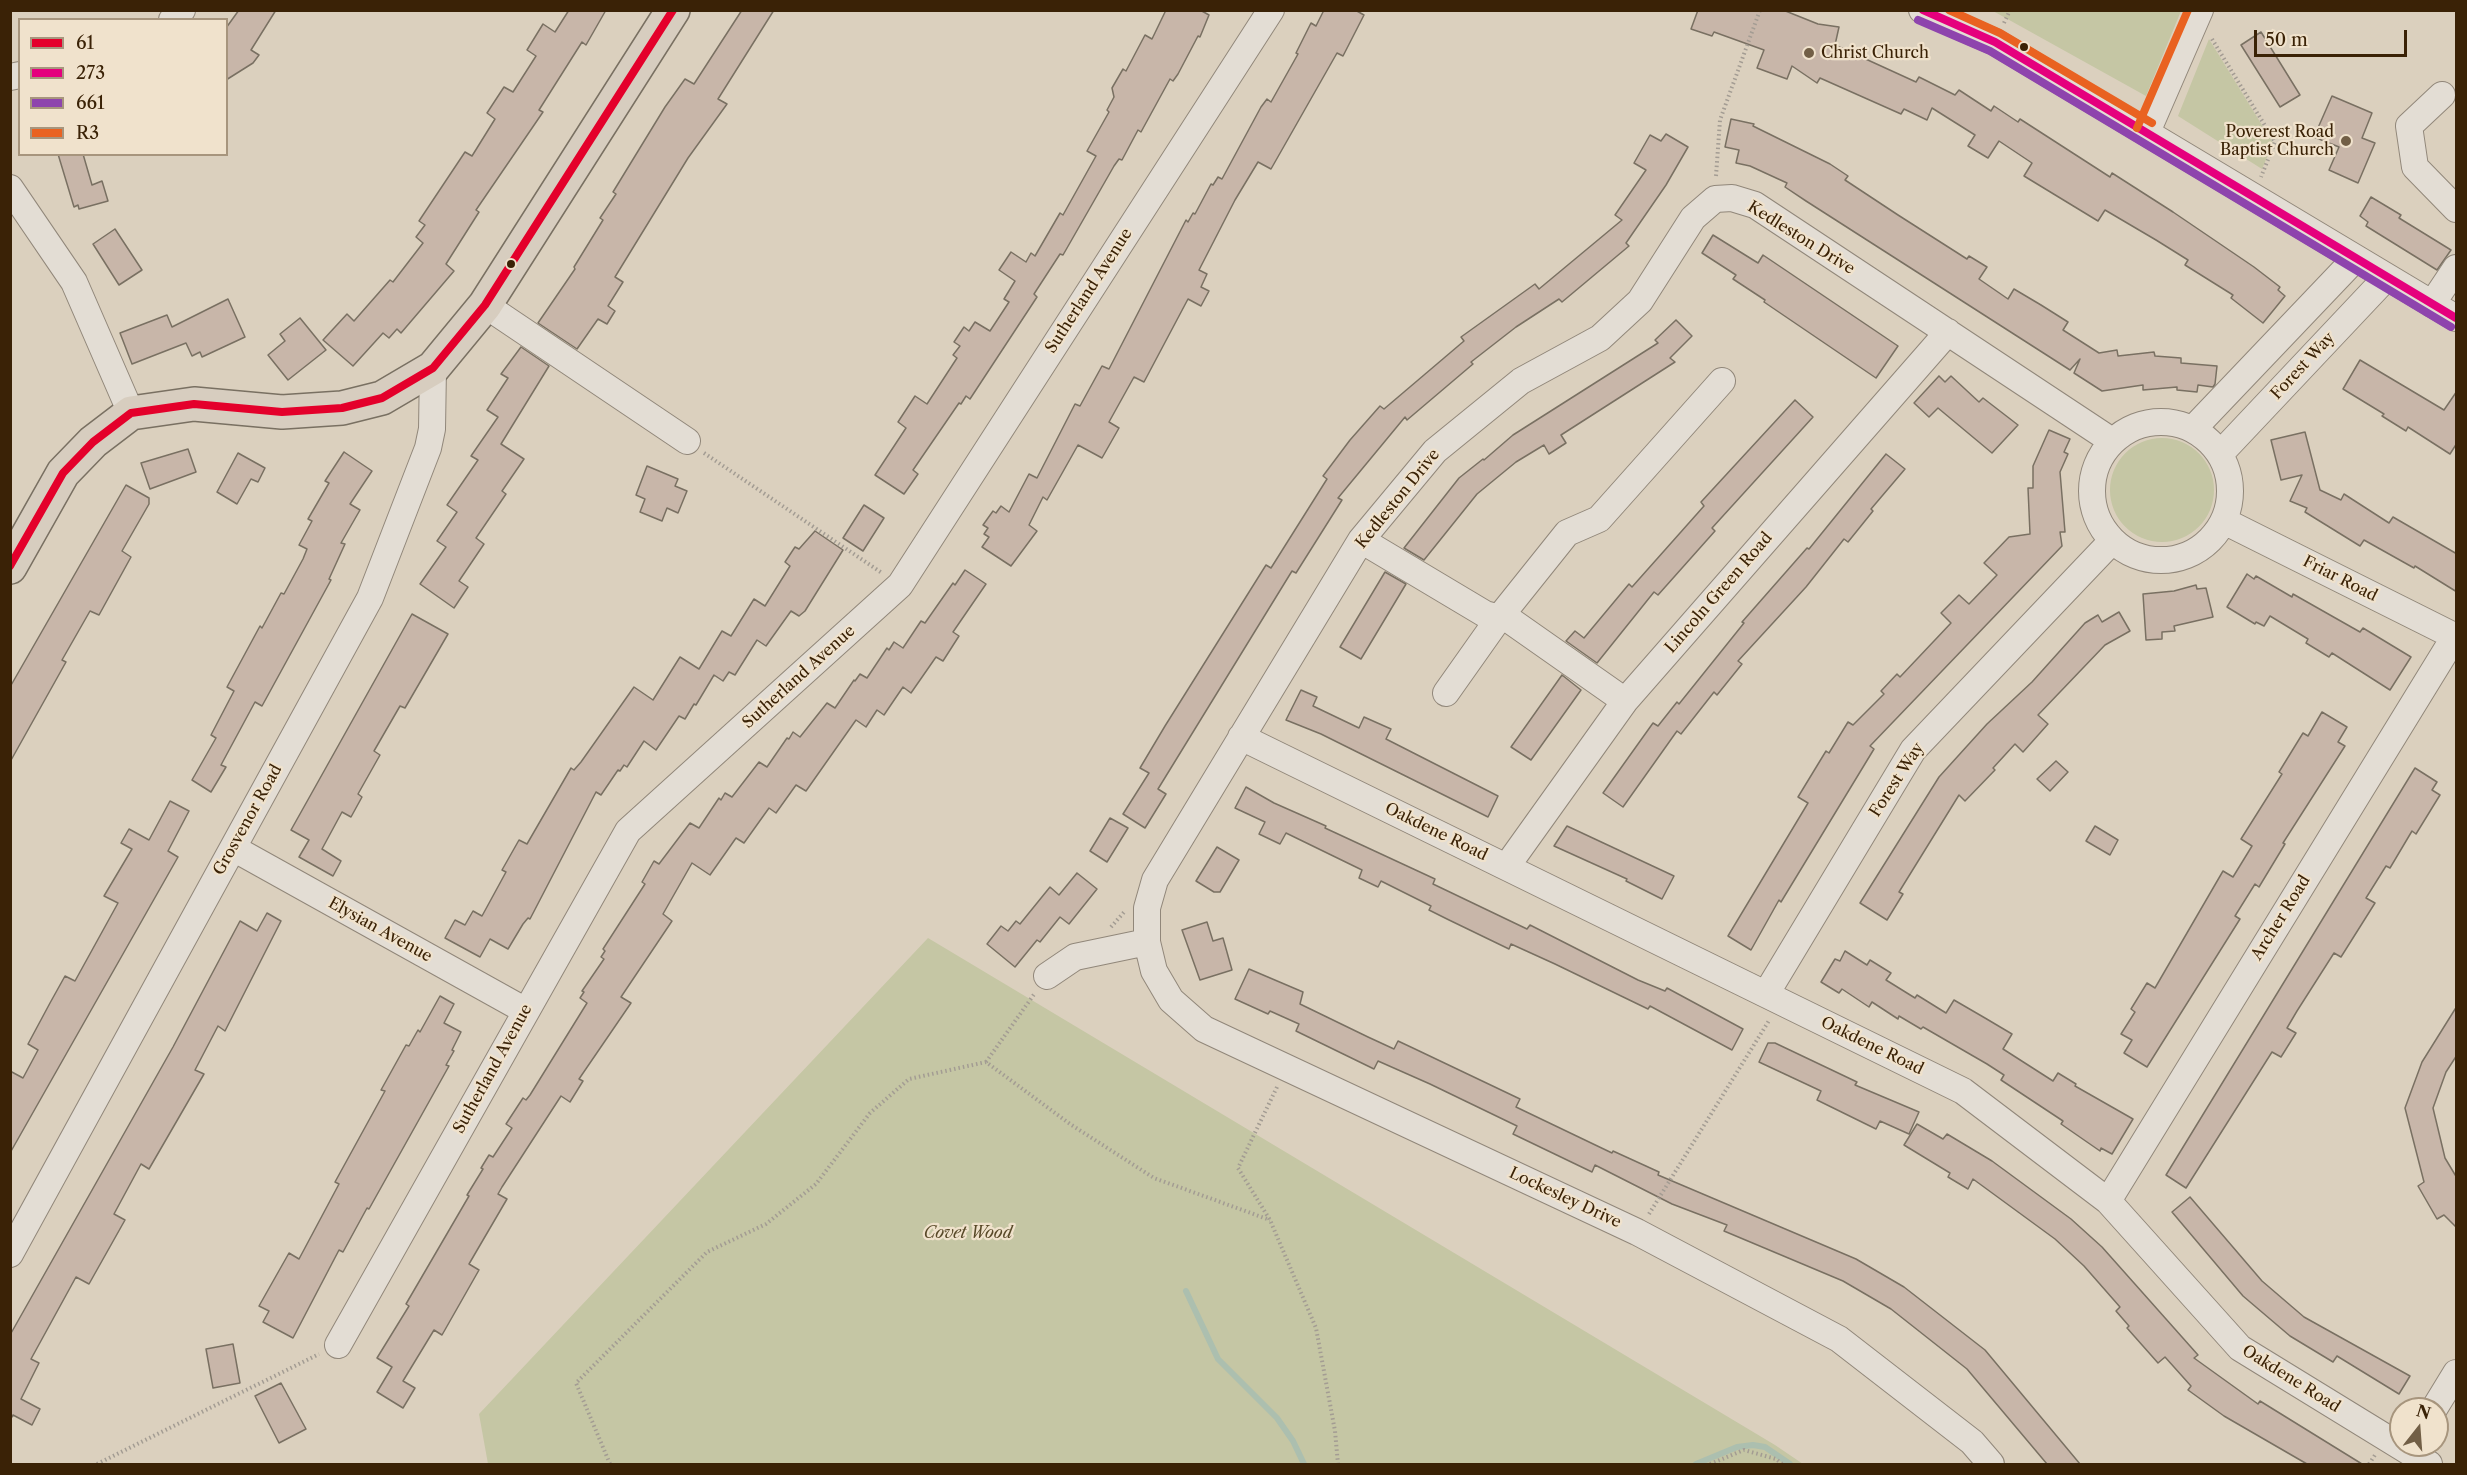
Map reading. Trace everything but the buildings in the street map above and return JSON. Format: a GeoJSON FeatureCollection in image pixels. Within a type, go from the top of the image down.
{"type":"FeatureCollection","features":[{"type":"Feature","properties":{"kind":"main road"},"geometry":{"type":"LineString","coordinates":[[10,567],[63,473],[93,442],[131,413],[194,404],[282,412],[342,408],[382,398],[433,368],[484,305],[673,10]]}},
{"type":"Feature","properties":{"kind":"street","name":"Sutherland Avenue"},"geometry":{"type":"LineString","coordinates":[[338,1345],[628,831],[900,585],[1271,10]]}},
{"type":"Feature","properties":{"kind":"street"},"geometry":{"type":"LineString","coordinates":[[1922,10],[1995,42],[2386,278],[2457,318]]}},
{"type":"Feature","properties":{"kind":"street"},"geometry":{"type":"LineString","coordinates":[[2147,132],[2199,13]]}},
{"type":"Feature","properties":{"kind":"street"},"geometry":{"type":"LineString","coordinates":[[2442,95],[2409,126],[2415,167],[2457,209]]}},
{"type":"Feature","properties":{"kind":"street"},"geometry":{"type":"LineString","coordinates":[[10,188],[74,282],[131,413]]}},
{"type":"Feature","properties":{"kind":"street","name":"Kedleston Drive"},"geometry":{"type":"LineString","coordinates":[[1147,942],[1147,908],[1155,880],[1362,540],[1436,451],[1521,381],[1600,338],[1640,301],[1693,218],[1715,199],[1732,198],[1755,205],[2112,441]]}},
{"type":"Feature","properties":{"kind":"street"},"geometry":{"type":"LineString","coordinates":[[2193,429],[2355,259]]}},
{"type":"Feature","properties":{"kind":"street"},"geometry":{"type":"LineString","coordinates":[[2432,304],[2457,268]]}},
{"type":"Feature","properties":{"kind":"street","name":"Forest Way"},"geometry":{"type":"LineString","coordinates":[[2220,454],[2386,278]]}},
{"type":"Feature","properties":{"kind":"street"},"geometry":{"type":"LineString","coordinates":[[484,305],[687,441]]}},
{"type":"Feature","properties":{"kind":"street","name":"Lincoln Green Road"},"geometry":{"type":"LineString","coordinates":[[1507,867],[1625,701],[1948,332]]}},
{"type":"Feature","properties":{"kind":"street","name":"Grosvenor Road"},"geometry":{"type":"LineString","coordinates":[[10,1254],[370,598],[428,447],[432,429],[433,368]]}},
{"type":"Feature","properties":{"kind":"street"},"geometry":{"type":"LineString","coordinates":[[1446,693],[1499,618],[1567,533],[1599,519],[1722,381]]}},
{"type":"Feature","properties":{"kind":"street"},"geometry":{"type":"LineString","coordinates":[[2151,422],[2173,422],[2193,429],[2208,440],[2220,454],[2229,476],[2230,498],[2224,521],[2211,539],[2194,553],[2173,560],[2151,560],[2130,554],[2112,541],[2098,523],[2091,502],[2091,480],[2099,459],[2112,441],[2130,428],[2151,422]]}},
{"type":"Feature","properties":{"kind":"street","name":"Friar Road"},"geometry":{"type":"LineString","coordinates":[[2224,521],[2456,636]]}},
{"type":"Feature","properties":{"kind":"street"},"geometry":{"type":"LineString","coordinates":[[1362,540],[1485,614],[1511,621],[1625,701]]}},
{"type":"Feature","properties":{"kind":"street","name":"Forest Way"},"geometry":{"type":"LineString","coordinates":[[1774,998],[1913,750],[2112,541]]}},
{"type":"Feature","properties":{"kind":"street","name":"Archer Road"},"geometry":{"type":"LineString","coordinates":[[2108,1201],[2456,636]]}},
{"type":"Feature","properties":{"kind":"street","name":"Oakdene Road"},"geometry":{"type":"LineString","coordinates":[[1241,737],[1963,1091],[2108,1201],[2240,1348],[2389,1436]]}},
{"type":"Feature","properties":{"kind":"street","name":"Elysian Avenue"},"geometry":{"type":"LineString","coordinates":[[233,848],[526,1011]]}},
{"type":"Feature","properties":{"kind":"street"},"geometry":{"type":"LineString","coordinates":[[1047,976],[1075,957],[1147,942]]}},
{"type":"Feature","properties":{"kind":"street","name":"Lockesley Drive"},"geometry":{"type":"LineString","coordinates":[[1147,942],[1154,971],[1171,1000],[1204,1029],[1637,1233],[1839,1339],[1972,1442],[1991,1464]]}},
{"type":"Feature","properties":{"kind":"street"},"geometry":{"type":"LineString","coordinates":[[2442,1397],[2457,1373]]}},
{"type":"Feature","properties":{"kind":"path"},"geometry":{"type":"LineString","coordinates":[[1715,199],[1720,120],[1760,10]]}},
{"type":"Feature","properties":{"kind":"path"},"geometry":{"type":"LineString","coordinates":[[2199,13],[2275,142],[2254,197]]}},
{"type":"Feature","properties":{"kind":"path"},"geometry":{"type":"LineString","coordinates":[[687,441],[900,585]]}},
{"type":"Feature","properties":{"kind":"path"},"geometry":{"type":"LineString","coordinates":[[610,1464],[576,1383],[707,1252],[766,1224],[816,1185],[870,1113],[909,1079],[986,1062],[1047,976]]}},
{"type":"Feature","properties":{"kind":"path"},"geometry":{"type":"LineString","coordinates":[[1637,1233],[1774,998]]}},
{"type":"Feature","properties":{"kind":"path"},"geometry":{"type":"LineString","coordinates":[[986,1062],[1070,1124],[1154,1178],[1270,1220]]}},
{"type":"Feature","properties":{"kind":"path"},"geometry":{"type":"LineString","coordinates":[[1286,1067],[1238,1168],[1270,1220],[1316,1328],[1335,1431],[1338,1464]]}},
{"type":"Feature","properties":{"kind":"path"},"geometry":{"type":"LineString","coordinates":[[97,1464],[338,1345]]}},
{"type":"Feature","properties":{"kind":"path"},"geometry":{"type":"LineString","coordinates":[[1710,1464],[1744,1450],[1776,1459],[1782,1464]]}},
{"type":"Feature","properties":{"kind":"green space"},"geometry":{"type":"Polygon","coordinates":[[[1993,11],[2181,11],[2146,96],[1993,11]]]}},
{"type":"Feature","properties":{"kind":"green space"},"geometry":{"type":"Polygon","coordinates":[[[2209,39],[2273,143],[2262,169],[2178,116],[2209,39]]]}},
{"type":"Feature","properties":{"kind":"green space"},"geometry":{"type":"Polygon","coordinates":[[[2162,438],[2182,442],[2199,453],[2210,470],[2214,490],[2210,510],[2199,527],[2182,538],[2162,542],[2142,538],[2125,527],[2114,510],[2110,490],[2114,470],[2125,453],[2142,442],[2162,438]]]}},
{"type":"Feature","properties":{"kind":"green space","name":"Covet Wood"},"geometry":{"type":"Polygon","coordinates":[[[928,938],[1775,1445],[1803,1464],[488,1464],[479,1414],[928,938]]]}},
{"type":"Feature","properties":{"kind":"waterway"},"geometry":{"type":"LineString","coordinates":[[1186,1291],[1218,1359],[1277,1418],[1293,1441],[1304,1464]]}},
{"type":"Feature","properties":{"kind":"waterway"},"geometry":{"type":"LineString","coordinates":[[1696,1464],[1737,1447],[1753,1445],[1765,1447],[1790,1464]]}},
{"type":"Feature","properties":{"kind":"transit line","name":"61"},"geometry":{"type":"LineString","coordinates":[[10,566],[63,473],[93,442],[131,413],[194,404],[282,412],[342,408],[382,398],[433,368],[485,305],[673,10]]}},
{"type":"Feature","properties":{"kind":"transit line","name":"273"},"geometry":{"type":"LineString","coordinates":[[1923,10],[1995,42],[2456,318]]}},
{"type":"Feature","properties":{"kind":"transit line","name":"R3"},"geometry":{"type":"LineString","coordinates":[[1949,10],[2000,33],[2152,123]]}},
{"type":"Feature","properties":{"kind":"transit line","name":"R3"},"geometry":{"type":"LineString","coordinates":[[2137,128],[2188,10]]}},
{"type":"Feature","properties":{"kind":"transit line","name":"661"},"geometry":{"type":"LineString","coordinates":[[1918,20],[1990,51],[2451,327]]}},
{"type":"Feature","properties":{"kind":"place","name":"Christ Church"},"geometry":{"type":"Point","coordinates":[1809,53]}},
{"type":"Feature","properties":{"kind":"place","name":"Poverest Road Baptist Church"},"geometry":{"type":"Point","coordinates":[2346,141]}}]}
